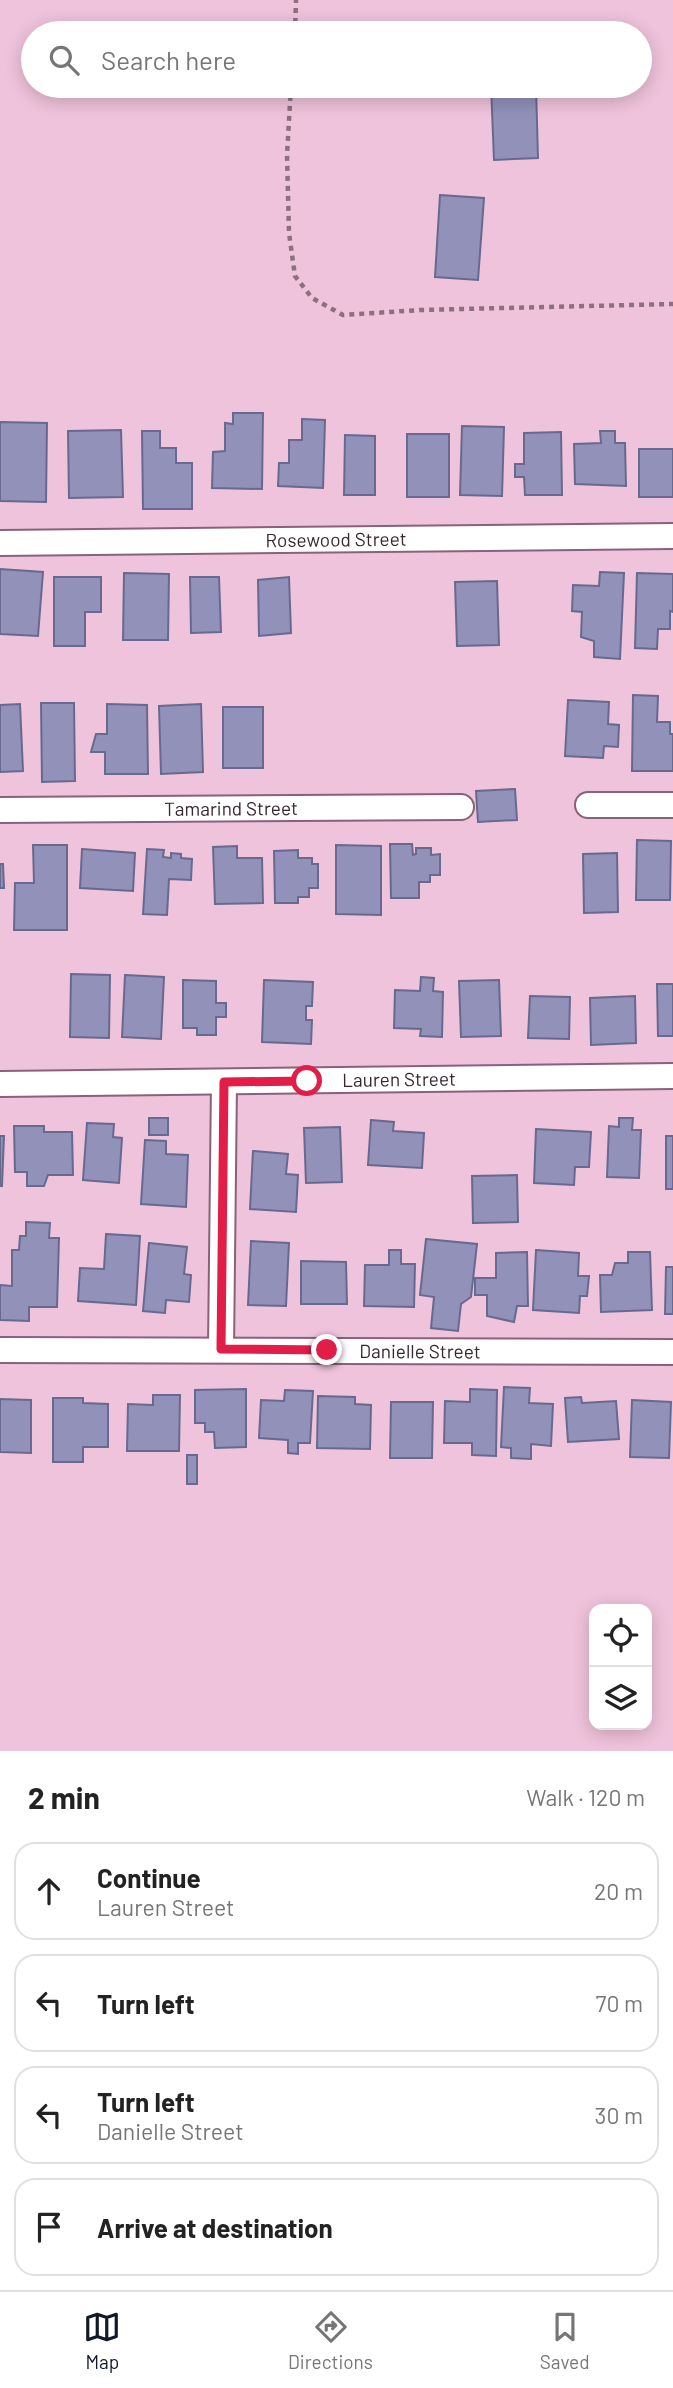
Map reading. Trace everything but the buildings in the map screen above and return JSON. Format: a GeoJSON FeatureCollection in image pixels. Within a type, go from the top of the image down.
{"type":"FeatureCollection","features":[{"type":"Feature","properties":{"kind":"street","name":"Rosewood Street"},"geometry":{"type":"LineString","coordinates":[[0,543],[673,536]]}},
{"type":"Feature","properties":{"kind":"street"},"geometry":{"type":"LineString","coordinates":[[588,805],[673,806]]}},
{"type":"Feature","properties":{"kind":"street","name":"Tamarind Street"},"geometry":{"type":"LineString","coordinates":[[0,810],[461,807]]}},
{"type":"Feature","properties":{"kind":"street","name":"Lauren Street"},"geometry":{"type":"LineString","coordinates":[[0,1084],[673,1076]]}},
{"type":"Feature","properties":{"kind":"street"},"geometry":{"type":"LineString","coordinates":[[221,1349],[224,1082]]}},
{"type":"Feature","properties":{"kind":"street","name":"Danielle Street"},"geometry":{"type":"LineString","coordinates":[[0,1350],[673,1352]]}},
{"type":"Feature","properties":{"kind":"path"},"geometry":{"type":"LineString","coordinates":[[295,21],[296,0]]}},
{"type":"Feature","properties":{"kind":"path"},"geometry":{"type":"LineString","coordinates":[[290,98],[287,155],[289,233],[295,275],[312,298],[343,315],[420,310],[673,304]]}},
{"type":"Feature","properties":{"kind":"route"},"geometry":{"type":"LineString","coordinates":[[307,1081],[224,1082],[221,1349],[327,1350]]}}]}
